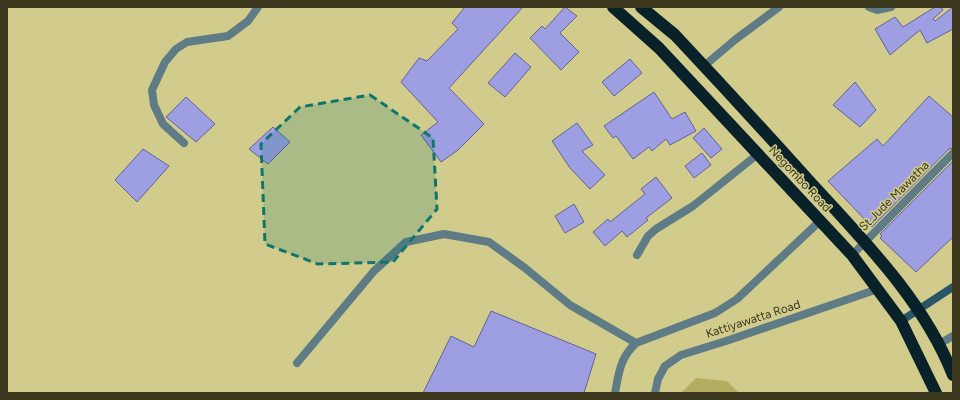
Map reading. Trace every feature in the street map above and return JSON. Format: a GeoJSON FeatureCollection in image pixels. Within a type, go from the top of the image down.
{"type":"FeatureCollection","features":[{"type":"Feature","properties":{"kind":"highway","name":"Negombo Road"},"geometry":{"type":"LineString","coordinates":[[613,7],[659,48],[852,255],[901,321],[936,393]]}},
{"type":"Feature","properties":{"kind":"highway","name":"Negombo Road"},"geometry":{"type":"LineString","coordinates":[[641,7],[675,35],[866,242],[918,310],[939,344],[953,375]]}},
{"type":"Feature","properties":{"kind":"street"},"geometry":{"type":"LineString","coordinates":[[184,143],[163,124],[154,105],[152,90],[165,62],[176,49],[186,42],[228,36],[248,21],[258,7]]}},
{"type":"Feature","properties":{"kind":"street"},"geometry":{"type":"LineString","coordinates":[[704,66],[736,39],[779,7]]}},
{"type":"Feature","properties":{"kind":"street"},"geometry":{"type":"LineString","coordinates":[[869,7],[877,10],[891,7]]}},
{"type":"Feature","properties":{"kind":"street","name":"St.Jude Mawatha"},"geometry":{"type":"LineString","coordinates":[[852,255],[953,153]]}},
{"type":"Feature","properties":{"kind":"street"},"geometry":{"type":"LineString","coordinates":[[637,255],[648,236],[656,229],[694,206],[758,154]]}},
{"type":"Feature","properties":{"kind":"street"},"geometry":{"type":"LineString","coordinates":[[615,393],[620,367],[626,352],[636,343],[715,313],[737,299],[820,221]]}},
{"type":"Feature","properties":{"kind":"street"},"geometry":{"type":"LineString","coordinates":[[297,363],[374,271],[406,242],[444,234],[488,242],[525,268],[570,306],[636,343]]}},
{"type":"Feature","properties":{"kind":"street"},"geometry":{"type":"LineString","coordinates":[[901,321],[953,287]]}},
{"type":"Feature","properties":{"kind":"street","name":"Kattiyawatta Road"},"geometry":{"type":"LineString","coordinates":[[655,393],[658,379],[665,366],[681,355],[878,289]]}},
{"type":"Feature","properties":{"kind":"street"},"geometry":{"type":"LineString","coordinates":[[939,344],[953,336]]}},
{"type":"Feature","properties":{"kind":"highlighted area"},"geometry":{"type":"Polygon","coordinates":[[[370,95],[433,138],[437,209],[393,262],[318,264],[265,244],[261,144],[300,107],[370,95]]]}},
{"type":"Feature","properties":{"kind":"shaded area"},"geometry":{"type":"Polygon","coordinates":[[[696,378],[727,381],[739,393],[681,393],[696,378]]]}},
{"type":"Feature","properties":{"kind":"building"},"geometry":{"type":"Polygon","coordinates":[[[465,7],[523,7],[449,88],[484,124],[458,150],[441,162],[421,135],[438,122],[401,82],[419,58],[427,61],[458,29],[452,23],[465,7]]]}},
{"type":"Feature","properties":{"kind":"building"},"geometry":{"type":"Polygon","coordinates":[[[565,7],[577,16],[560,33],[579,52],[561,70],[530,38],[542,26],[545,29],[565,7]]]}},
{"type":"Feature","properties":{"kind":"building"},"geometry":{"type":"Polygon","coordinates":[[[935,7],[941,7],[943,10],[933,19],[935,21],[953,7],[953,29],[927,43],[920,30],[890,55],[875,29],[895,17],[903,27],[935,7]]]}},
{"type":"Feature","properties":{"kind":"building"},"geometry":{"type":"Polygon","coordinates":[[[515,53],[531,67],[505,97],[488,83],[515,53]]]}},
{"type":"Feature","properties":{"kind":"building"},"geometry":{"type":"Polygon","coordinates":[[[630,59],[642,73],[614,96],[602,82],[630,59]]]}},
{"type":"Feature","properties":{"kind":"building"},"geometry":{"type":"Polygon","coordinates":[[[855,82],[876,110],[860,127],[833,105],[855,82]]]}},
{"type":"Feature","properties":{"kind":"building"},"geometry":{"type":"Polygon","coordinates":[[[654,92],[672,119],[685,112],[696,131],[670,145],[666,139],[652,151],[649,147],[633,159],[616,136],[613,138],[604,126],[654,92]]]}},
{"type":"Feature","properties":{"kind":"building"},"geometry":{"type":"Polygon","coordinates":[[[929,96],[953,117],[953,148],[949,149],[872,227],[828,181],[877,139],[883,146],[929,96]]]}},
{"type":"Feature","properties":{"kind":"building"},"geometry":{"type":"Polygon","coordinates":[[[186,97],[215,124],[196,142],[166,117],[186,97]]]}},
{"type":"Feature","properties":{"kind":"building"},"geometry":{"type":"Polygon","coordinates":[[[577,123],[593,145],[582,151],[605,175],[590,189],[570,168],[552,141],[577,123]]]}},
{"type":"Feature","properties":{"kind":"building"},"geometry":{"type":"Polygon","coordinates":[[[273,127],[290,142],[268,164],[249,149],[273,127]]]}},
{"type":"Feature","properties":{"kind":"building"},"geometry":{"type":"Polygon","coordinates":[[[704,128],[722,149],[711,158],[693,138],[704,128]]]}},
{"type":"Feature","properties":{"kind":"building"},"geometry":{"type":"Polygon","coordinates":[[[143,149],[169,166],[137,202],[115,180],[143,149]]]}},
{"type":"Feature","properties":{"kind":"building"},"geometry":{"type":"Polygon","coordinates":[[[702,153],[711,165],[694,178],[685,166],[702,153]]]}},
{"type":"Feature","properties":{"kind":"building"},"geometry":{"type":"Polygon","coordinates":[[[953,161],[953,237],[916,272],[880,238],[882,236],[880,234],[953,161]]]}},
{"type":"Feature","properties":{"kind":"building"},"geometry":{"type":"Polygon","coordinates":[[[656,177],[672,198],[646,218],[648,220],[627,237],[622,231],[605,246],[593,232],[608,219],[610,222],[645,194],[641,189],[656,177]]]}},
{"type":"Feature","properties":{"kind":"building"},"geometry":{"type":"Polygon","coordinates":[[[574,204],[584,222],[565,233],[555,216],[574,204]]]}},
{"type":"Feature","properties":{"kind":"building"},"geometry":{"type":"Polygon","coordinates":[[[491,311],[596,354],[584,393],[423,393],[451,336],[474,347],[491,311]]]}}]}
